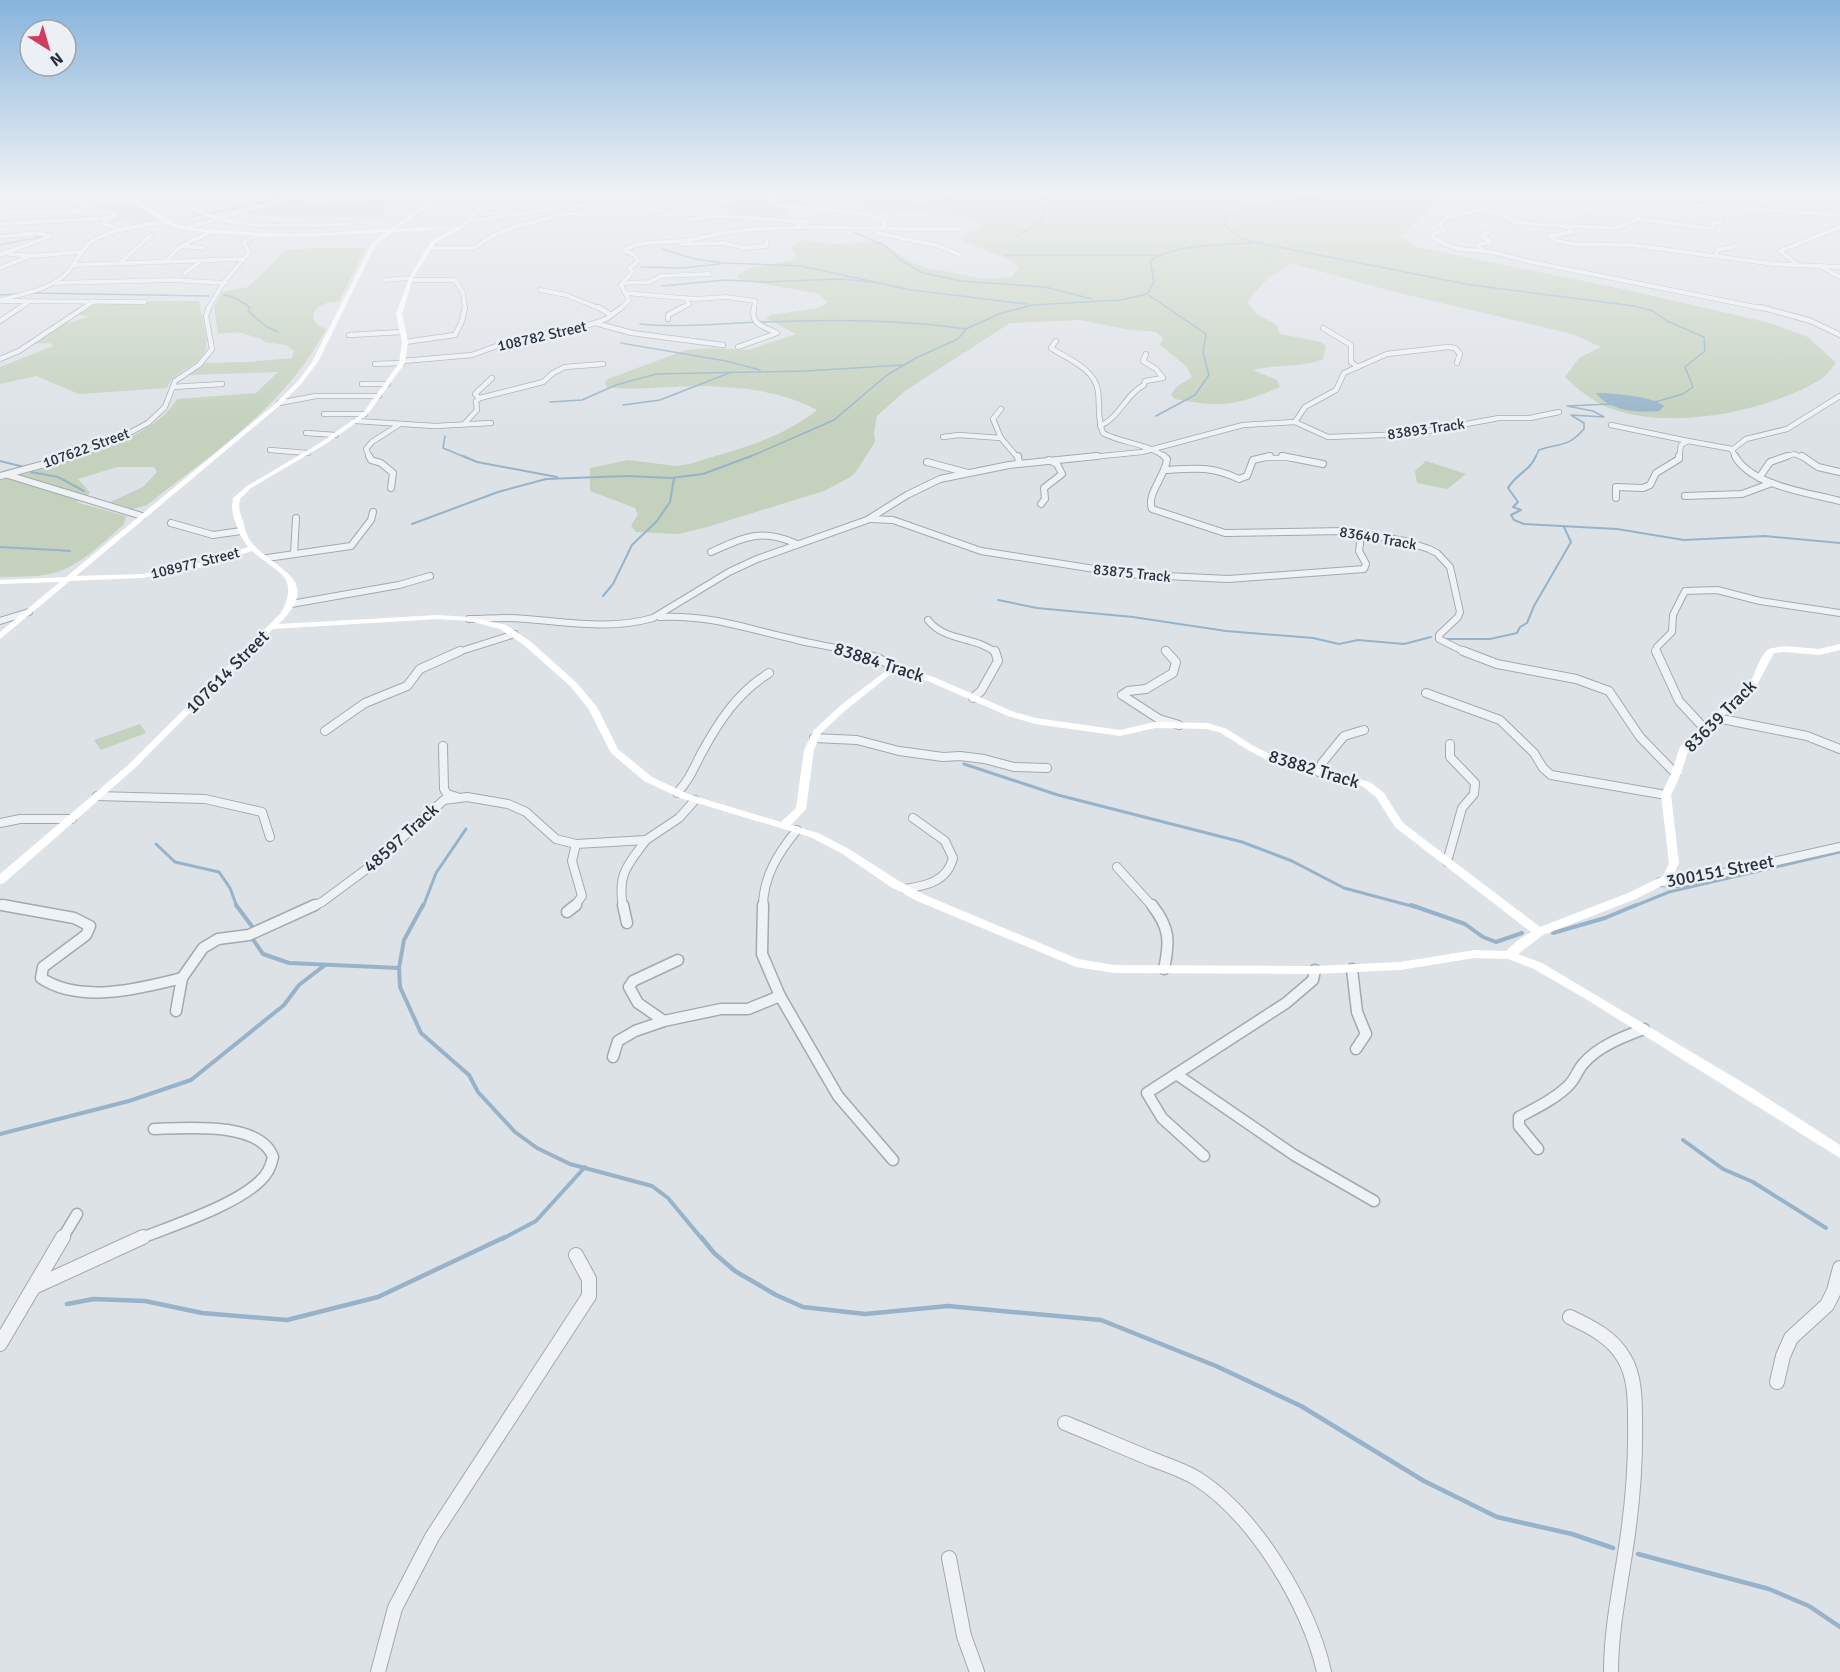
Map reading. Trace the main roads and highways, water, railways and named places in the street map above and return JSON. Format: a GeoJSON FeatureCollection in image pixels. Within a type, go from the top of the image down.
{"type":"FeatureCollection","features":[{"type":"Feature","properties":{"kind":"water"},"geometry":{"type":"Polygon","coordinates":[[[1596,393],[1641,397],[1664,406],[1659,411],[1624,410],[1608,404],[1596,393]]]}},
{"type":"Feature","properties":{"kind":"waterway"},"geometry":{"type":"LineString","coordinates":[[829,272],[877,283]]}},
{"type":"Feature","properties":{"kind":"waterway"},"geometry":{"type":"LineString","coordinates":[[921,272],[962,281],[1045,287],[1092,299]]}},
{"type":"Feature","properties":{"kind":"waterway"},"geometry":{"type":"LineString","coordinates":[[1147,294],[1154,282],[1152,272]]}},
{"type":"Feature","properties":{"kind":"waterway"},"geometry":{"type":"LineString","coordinates":[[1405,272],[1471,285],[1634,306],[1653,311],[1667,321],[1704,337],[1705,351],[1685,367],[1693,387],[1683,394],[1655,402]]}},
{"type":"Feature","properties":{"kind":"waterway"},"geometry":{"type":"LineString","coordinates":[[662,286],[725,280],[764,282],[840,279],[877,283]]}},
{"type":"Feature","properties":{"kind":"waterway"},"geometry":{"type":"LineString","coordinates":[[877,283],[911,290],[1026,304]]}},
{"type":"Feature","properties":{"kind":"waterway"},"geometry":{"type":"LineString","coordinates":[[31,293],[209,296]]}},
{"type":"Feature","properties":{"kind":"waterway"},"geometry":{"type":"LineString","coordinates":[[0,295],[19,294]]}},
{"type":"Feature","properties":{"kind":"waterway"},"geometry":{"type":"LineString","coordinates":[[966,329],[999,314],[1032,305],[1121,300],[1147,294]]}},
{"type":"Feature","properties":{"kind":"waterway"},"geometry":{"type":"LineString","coordinates":[[1147,294],[1206,334],[1203,353],[1209,375],[1195,395],[1156,416]]}},
{"type":"Feature","properties":{"kind":"waterway"},"geometry":{"type":"LineString","coordinates":[[224,295],[235,298],[250,307],[248,311],[267,327],[278,332]]}},
{"type":"Feature","properties":{"kind":"waterway"},"geometry":{"type":"LineString","coordinates":[[640,324],[686,325],[840,320],[916,323],[966,329]]}},
{"type":"Feature","properties":{"kind":"waterway"},"geometry":{"type":"LineString","coordinates":[[747,458],[834,420],[887,375],[916,358],[958,339],[966,329]]}},
{"type":"Feature","properties":{"kind":"waterway"},"geometry":{"type":"LineString","coordinates":[[621,343],[726,361],[760,370]]}},
{"type":"Feature","properties":{"kind":"waterway"},"geometry":{"type":"LineString","coordinates":[[550,402],[582,400],[616,385],[656,374],[806,371],[903,365]]}},
{"type":"Feature","properties":{"kind":"waterway"},"geometry":{"type":"LineString","coordinates":[[623,405],[660,400],[729,373]]}},
{"type":"Feature","properties":{"kind":"waterway"},"geometry":{"type":"LineString","coordinates":[[1536,456],[1539,450],[1568,442],[1584,429],[1584,423],[1571,415],[1604,417],[1593,411],[1567,406],[1610,404]]}},
{"type":"Feature","properties":{"kind":"waterway"},"geometry":{"type":"LineString","coordinates":[[445,436],[443,448],[467,458]]}},
{"type":"Feature","properties":{"kind":"waterway"},"geometry":{"type":"LineString","coordinates":[[463,456],[477,462],[557,477]]}},
{"type":"Feature","properties":{"kind":"waterway"},"geometry":{"type":"LineString","coordinates":[[412,524],[498,492],[546,479],[627,476],[671,478],[703,474],[751,456]]}},
{"type":"Feature","properties":{"kind":"waterway"},"geometry":{"type":"LineString","coordinates":[[1536,456],[1508,488],[1518,502],[1513,507],[1521,510],[1511,515],[1514,520],[1524,524],[1617,529],[1684,540],[1765,536],[1840,543]]}},
{"type":"Feature","properties":{"kind":"waterway"},"geometry":{"type":"LineString","coordinates":[[0,461],[24,467]]}},
{"type":"Feature","properties":{"kind":"waterway"},"geometry":{"type":"LineString","coordinates":[[31,472],[58,477],[84,491]]}},
{"type":"Feature","properties":{"kind":"waterway"},"geometry":{"type":"LineString","coordinates":[[603,596],[613,584],[632,545],[657,521],[670,502],[674,478]]}},
{"type":"Feature","properties":{"kind":"waterway"},"geometry":{"type":"LineString","coordinates":[[1445,639],[1490,639],[1517,633],[1520,627],[1527,623],[1534,606],[1571,542],[1564,527]]}},
{"type":"Feature","properties":{"kind":"waterway"},"geometry":{"type":"LineString","coordinates":[[0,547],[55,550]]}},
{"type":"Feature","properties":{"kind":"waterway"},"geometry":{"type":"LineString","coordinates":[[57,550],[70,551]]}},
{"type":"Feature","properties":{"kind":"waterway"},"geometry":{"type":"LineString","coordinates":[[998,600],[1037,608],[1133,617],[1226,631],[1313,638],[1339,644],[1358,640],[1404,644],[1431,637]]}},
{"type":"Feature","properties":{"kind":"waterway"},"geometry":{"type":"LineString","coordinates":[[964,764],[1058,795],[1242,842],[1292,861],[1344,888],[1415,907]]}},
{"type":"Feature","properties":{"kind":"waterway"},"geometry":{"type":"LineString","coordinates":[[423,907],[436,873],[466,829]]}},
{"type":"Feature","properties":{"kind":"waterway"},"geometry":{"type":"LineString","coordinates":[[156,844],[175,862],[219,872],[230,888],[237,906]]}},
{"type":"Feature","properties":{"kind":"waterway"},"geometry":{"type":"LineString","coordinates":[[1632,907],[1669,892],[1840,852]]}},
{"type":"Feature","properties":{"kind":"waterway"},"geometry":{"type":"LineString","coordinates":[[399,968],[404,940],[423,905]]}},
{"type":"Feature","properties":{"kind":"waterway"},"geometry":{"type":"LineString","coordinates":[[1411,905],[1465,924],[1483,937],[1496,942],[1522,933]]}},
{"type":"Feature","properties":{"kind":"waterway"},"geometry":{"type":"LineString","coordinates":[[1553,933],[1605,918],[1636,905]]}},
{"type":"Feature","properties":{"kind":"waterway"},"geometry":{"type":"LineString","coordinates":[[237,906],[254,929]]}},
{"type":"Feature","properties":{"kind":"waterway"},"geometry":{"type":"LineString","coordinates":[[252,938],[263,954],[289,963],[399,968]]}},
{"type":"Feature","properties":{"kind":"waterway"},"geometry":{"type":"LineString","coordinates":[[0,1134],[129,1101],[191,1080],[284,1005],[299,985],[325,965]]}},
{"type":"Feature","properties":{"kind":"waterway"},"geometry":{"type":"LineString","coordinates":[[399,968],[400,987],[421,1033],[469,1075],[478,1092],[515,1132],[537,1148],[570,1164],[584,1168]]}},
{"type":"Feature","properties":{"kind":"waterway"},"geometry":{"type":"LineString","coordinates":[[1683,1140],[1723,1169],[1753,1182],[1826,1228]]}},
{"type":"Feature","properties":{"kind":"waterway"},"geometry":{"type":"LineString","coordinates":[[502,1239],[536,1221],[584,1168]]}},
{"type":"Feature","properties":{"kind":"waterway"},"geometry":{"type":"LineString","coordinates":[[584,1168],[652,1186],[668,1198],[702,1239]]}},
{"type":"Feature","properties":{"kind":"waterway"},"geometry":{"type":"LineString","coordinates":[[67,1304],[94,1299],[145,1301],[202,1313],[287,1320],[378,1297],[505,1237]]}},
{"type":"Feature","properties":{"kind":"waterway"},"geometry":{"type":"LineString","coordinates":[[701,1237],[714,1253],[735,1271],[776,1295],[803,1307],[865,1314],[948,1306],[1101,1320],[1216,1366],[1301,1406],[1424,1481],[1497,1517],[1572,1534],[1613,1548]]}},
{"type":"Feature","properties":{"kind":"waterway"},"geometry":{"type":"LineString","coordinates":[[1638,1554],[1769,1589],[1809,1606],[1840,1627]]}}]}
